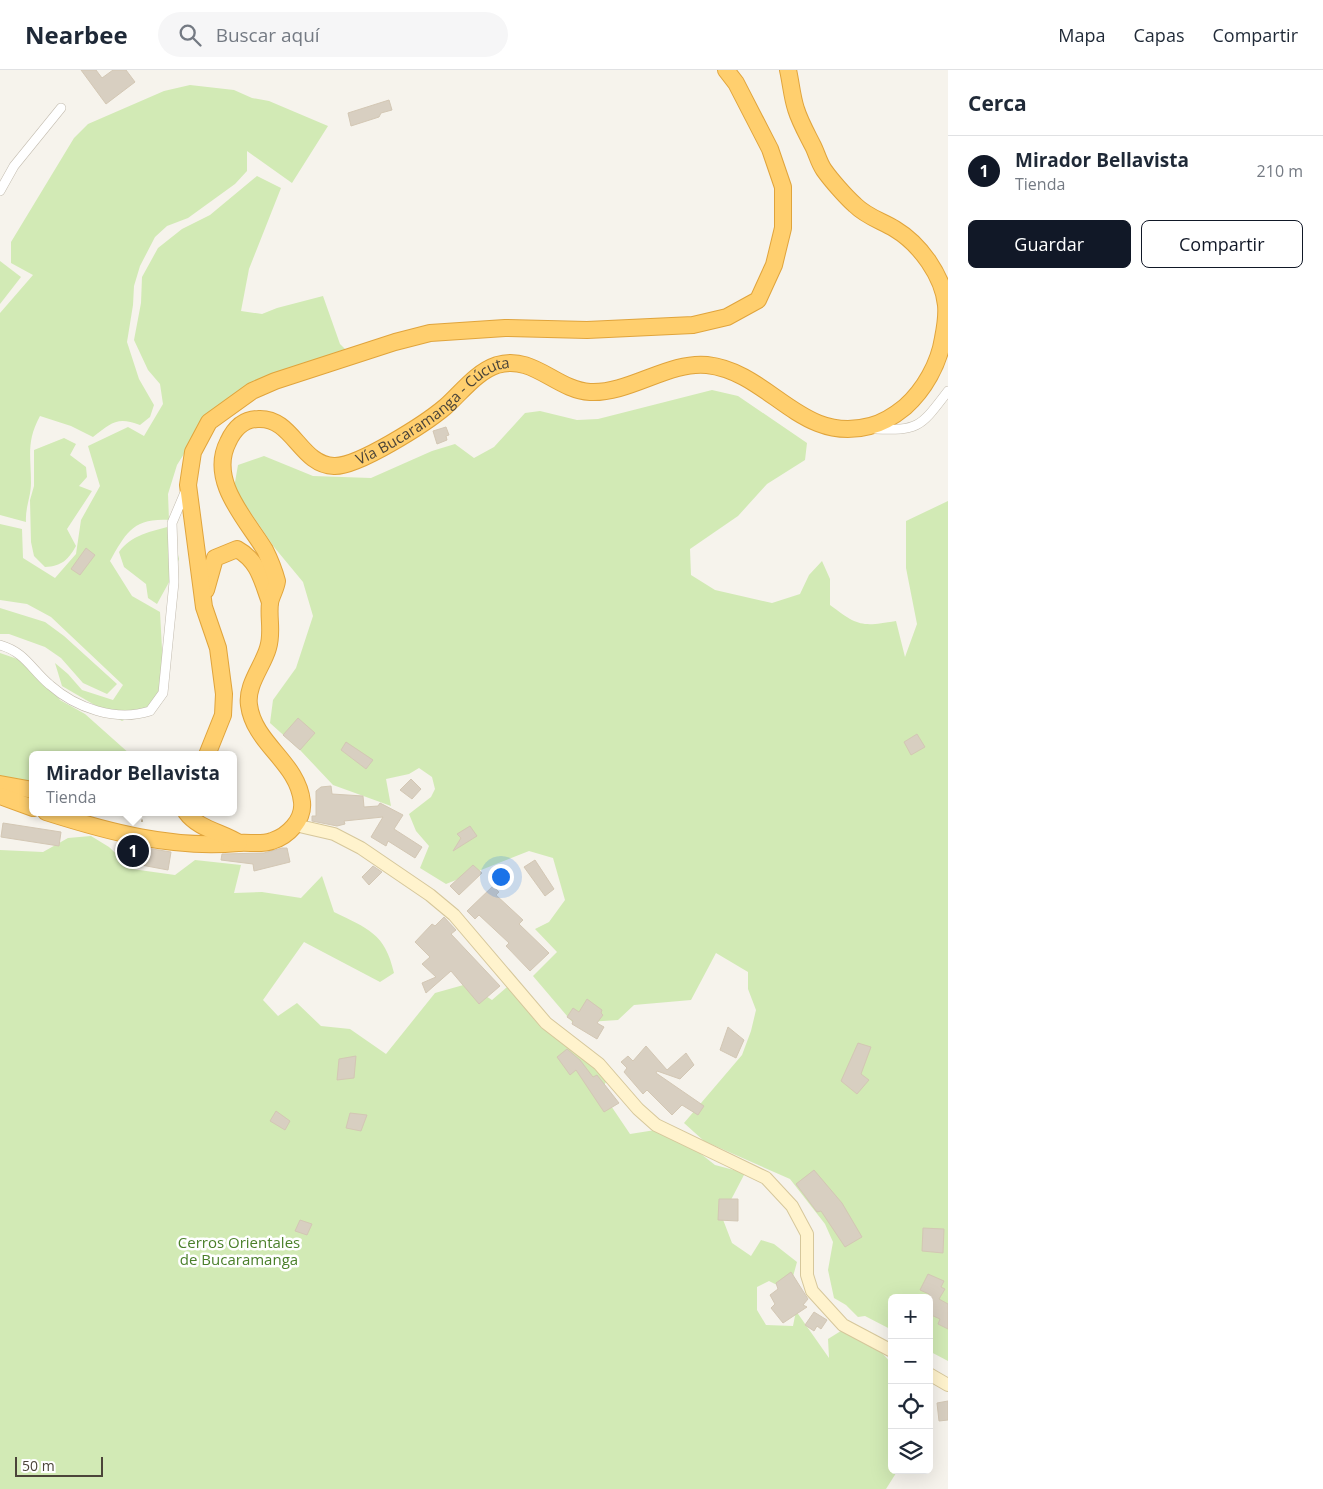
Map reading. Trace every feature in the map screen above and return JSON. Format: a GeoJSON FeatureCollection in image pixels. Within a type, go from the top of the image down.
{"type":"FeatureCollection","features":[{"type":"Feature","properties":{"kind":"highway"},"geometry":{"type":"LineString","coordinates":[[209,751],[223,715],[224,694],[218,648],[204,607],[188,485],[193,452],[209,422],[229,405],[252,391],[275,381],[395,342],[430,333],[505,328],[587,330],[692,325],[727,317],[758,300],[774,265],[782,235],[785,210],[783,187],[770,149],[736,83],[726,70]]}},
{"type":"Feature","properties":{"kind":"highway","name":"Vía Bucaramanga - Cúcuta"},"geometry":{"type":"LineString","coordinates":[[295,825],[302,805],[295,778],[260,734],[251,715],[248,702],[251,689],[268,648],[272,630],[270,602],[277,581],[264,548],[238,511],[226,487],[223,468],[227,442],[239,426],[250,419],[272,420],[292,435],[310,457],[322,464],[335,466],[356,460],[424,422],[444,408],[475,378],[493,366],[505,363],[521,363],[536,368],[565,387],[593,392],[609,392],[672,371],[706,365],[739,374],[825,428],[846,430],[882,423],[908,404],[928,379],[943,341],[946,304],[931,266],[916,246],[894,228],[872,218],[855,205],[823,168],[796,108],[788,70]]}},
{"type":"Feature","properties":{"kind":"highway"},"geometry":{"type":"LineString","coordinates":[[204,607],[207,580],[215,558],[237,549],[254,562],[261,574],[270,602]]}},
{"type":"Feature","properties":{"kind":"highway"},"geometry":{"type":"LineString","coordinates":[[0,784],[29,789]]}},
{"type":"Feature","properties":{"kind":"highway"},"geometry":{"type":"LineString","coordinates":[[0,796],[29,807]]}},
{"type":"Feature","properties":{"kind":"highway"},"geometry":{"type":"LineString","coordinates":[[60,816],[125,835],[162,842],[226,846],[239,843],[272,842],[282,837],[295,825]]}},
{"type":"Feature","properties":{"kind":"highway"},"geometry":{"type":"LineString","coordinates":[[190,816],[199,824],[228,836],[239,843]]}},
{"type":"Feature","properties":{"kind":"street"},"geometry":{"type":"LineString","coordinates":[[0,191],[14,166],[61,108]]}},
{"type":"Feature","properties":{"kind":"street"},"geometry":{"type":"LineString","coordinates":[[862,428],[910,429],[920,424],[948,391]]}},
{"type":"Feature","properties":{"kind":"street"},"geometry":{"type":"LineString","coordinates":[[0,645],[14,649],[50,685],[66,697],[94,709],[123,716],[150,711],[163,693],[174,582],[172,523],[188,485]]}},
{"type":"Feature","properties":{"kind":"street"},"geometry":{"type":"LineString","coordinates":[[295,825],[334,834],[361,848],[430,895],[454,915],[546,1023],[599,1064],[638,1109],[656,1125],[766,1178],[792,1206],[807,1234],[807,1275],[812,1292],[842,1325],[888,1349]]}},
{"type":"Feature","properties":{"kind":"street"},"geometry":{"type":"LineString","coordinates":[[933,1376],[948,1385]]}},
{"type":"Feature","properties":{"kind":"green space"},"geometry":{"type":"Polygon","coordinates":[[[190,85],[234,90],[252,98],[269,101],[328,126],[292,183],[247,151],[247,171],[235,184],[188,218],[167,226],[155,237],[140,266],[134,286],[127,342],[139,379],[154,405],[150,417],[140,425],[125,421],[115,422],[93,437],[71,426],[40,416],[31,442],[31,488],[26,522],[0,515],[0,313],[33,275],[11,263],[11,242],[74,138],[88,124],[164,91],[190,85]]]}},
{"type":"Feature","properties":{"kind":"green space"},"geometry":{"type":"Polygon","coordinates":[[[257,176],[281,188],[249,269],[241,311],[262,314],[277,308],[323,296],[340,344],[357,361],[245,398],[189,446],[177,465],[168,494],[169,520],[157,520],[139,525],[132,529],[121,542],[110,561],[132,596],[160,612],[162,649],[168,675],[157,707],[122,721],[62,686],[55,663],[82,690],[113,700],[123,685],[51,617],[27,604],[0,600],[0,524],[22,529],[23,558],[55,578],[76,554],[81,520],[100,486],[88,446],[128,427],[144,436],[163,404],[160,384],[148,370],[134,340],[141,303],[142,277],[158,248],[182,229],[210,215],[257,176]]]}},
{"type":"Feature","properties":{"kind":"green space"},"geometry":{"type":"Polygon","coordinates":[[[0,261],[21,277],[0,304],[0,261]]]}},
{"type":"Feature","properties":{"kind":"green space"},"geometry":{"type":"Polygon","coordinates":[[[712,390],[738,396],[807,443],[805,460],[767,484],[738,516],[690,549],[691,575],[715,590],[772,603],[800,594],[809,575],[822,561],[830,579],[830,605],[847,617],[860,623],[875,624],[896,621],[905,657],[917,624],[906,568],[906,521],[948,501],[948,1361],[933,1353],[933,1294],[888,1294],[888,1328],[865,1316],[858,1317],[846,1305],[834,1298],[828,1270],[833,1242],[825,1224],[790,1179],[704,1141],[684,1123],[742,1055],[756,1010],[748,989],[748,972],[716,953],[691,1000],[634,1005],[618,1020],[573,1023],[533,976],[557,952],[535,929],[549,922],[565,900],[553,858],[529,851],[446,884],[420,868],[429,846],[416,831],[409,814],[431,797],[435,789],[432,777],[419,768],[409,774],[386,779],[391,806],[333,785],[300,750],[270,723],[273,700],[296,668],[313,616],[303,582],[274,547],[234,488],[238,465],[264,456],[313,476],[371,478],[432,451],[455,444],[474,458],[494,447],[525,413],[540,411],[577,420],[598,419],[712,390]]]}},
{"type":"Feature","properties":{"kind":"green space"},"geometry":{"type":"Polygon","coordinates":[[[64,438],[76,444],[70,455],[86,467],[87,477],[79,486],[92,491],[67,529],[76,546],[73,551],[60,564],[45,567],[34,556],[31,542],[30,500],[34,486],[34,450],[64,438]]]}},
{"type":"Feature","properties":{"kind":"green space"},"geometry":{"type":"Polygon","coordinates":[[[171,526],[179,559],[174,573],[157,604],[148,598],[146,584],[124,567],[119,552],[136,537],[171,526]]]}},
{"type":"Feature","properties":{"kind":"green space"},"geometry":{"type":"Polygon","coordinates":[[[0,608],[45,622],[64,636],[117,684],[107,694],[83,683],[61,658],[45,647],[9,634],[0,634],[0,608]]]}},
{"type":"Feature","properties":{"kind":"green space"},"geometry":{"type":"Polygon","coordinates":[[[0,653],[32,664],[60,700],[85,714],[127,751],[29,751],[29,787],[0,786],[0,653]]]}},
{"type":"Feature","properties":{"kind":"green space","name":"Cerros Orientales de Bucaramanga"},"geometry":{"type":"Polygon","coordinates":[[[91,836],[109,847],[132,869],[175,875],[195,860],[241,865],[234,893],[262,892],[301,898],[322,876],[334,912],[366,928],[380,941],[386,949],[394,973],[380,982],[304,942],[263,1000],[278,1016],[297,1003],[321,1026],[350,1029],[386,1054],[435,993],[467,984],[492,1000],[514,981],[559,1039],[612,1071],[601,1091],[630,1134],[668,1128],[715,1165],[745,1173],[722,1217],[732,1243],[751,1256],[761,1240],[774,1244],[797,1262],[789,1291],[769,1281],[757,1287],[757,1310],[766,1325],[793,1326],[796,1311],[829,1358],[828,1339],[844,1329],[873,1343],[888,1360],[888,1474],[895,1474],[886,1489],[0,1489],[0,850],[43,852],[68,838],[91,836]]]}},
{"type":"Feature","properties":{"kind":"building"},"geometry":{"type":"Polygon","coordinates":[[[81,70],[96,70],[102,78],[113,70],[126,70],[135,82],[106,104],[81,70]]]}},
{"type":"Feature","properties":{"kind":"building"},"geometry":{"type":"Polygon","coordinates":[[[389,100],[392,110],[381,113],[379,117],[351,126],[348,113],[389,100]]]}},
{"type":"Feature","properties":{"kind":"building"},"geometry":{"type":"Polygon","coordinates":[[[446,427],[449,435],[446,436],[447,440],[437,444],[433,431],[446,427]]]}},
{"type":"Feature","properties":{"kind":"building"},"geometry":{"type":"Polygon","coordinates":[[[86,548],[95,555],[80,575],[71,569],[86,548]]]}},
{"type":"Feature","properties":{"kind":"building"},"geometry":{"type":"Polygon","coordinates":[[[298,718],[315,733],[300,750],[283,735],[298,718]]]}},
{"type":"Feature","properties":{"kind":"building"},"geometry":{"type":"Polygon","coordinates":[[[917,734],[925,747],[911,755],[904,742],[917,734]]]}},
{"type":"Feature","properties":{"kind":"building"},"geometry":{"type":"Polygon","coordinates":[[[346,742],[373,760],[366,769],[341,750],[346,742]]]}},
{"type":"Feature","properties":{"kind":"building"},"geometry":{"type":"Polygon","coordinates":[[[411,779],[421,789],[412,799],[400,790],[411,779]]]}},
{"type":"Feature","properties":{"kind":"building"},"geometry":{"type":"Polygon","coordinates":[[[331,786],[332,794],[363,796],[364,807],[378,806],[380,803],[403,815],[394,829],[422,847],[415,858],[388,841],[386,846],[371,837],[383,817],[344,821],[345,824],[337,826],[312,821],[312,816],[316,816],[316,791],[321,787],[331,786]]]}},
{"type":"Feature","properties":{"kind":"building"},"geometry":{"type":"Polygon","coordinates":[[[3,823],[61,832],[59,846],[1,837],[3,823]]]}},
{"type":"Feature","properties":{"kind":"building"},"geometry":{"type":"Polygon","coordinates":[[[470,826],[477,836],[453,851],[461,838],[457,834],[470,826]]]}},
{"type":"Feature","properties":{"kind":"building"},"geometry":{"type":"Polygon","coordinates":[[[128,845],[171,852],[168,870],[125,862],[128,845]]]}},
{"type":"Feature","properties":{"kind":"building"},"geometry":{"type":"Polygon","coordinates":[[[287,848],[290,862],[254,871],[253,864],[221,860],[222,854],[264,853],[287,848]]]}},
{"type":"Feature","properties":{"kind":"building"},"geometry":{"type":"Polygon","coordinates":[[[535,860],[554,889],[545,896],[524,867],[535,860]]]}},
{"type":"Feature","properties":{"kind":"building"},"geometry":{"type":"Polygon","coordinates":[[[473,865],[482,873],[459,895],[450,886],[473,865]]]}},
{"type":"Feature","properties":{"kind":"building"},"geometry":{"type":"Polygon","coordinates":[[[373,866],[382,872],[369,885],[362,877],[373,866]]]}},
{"type":"Feature","properties":{"kind":"building"},"geometry":{"type":"Polygon","coordinates":[[[493,886],[499,892],[496,895],[523,920],[519,924],[549,953],[530,971],[506,946],[509,943],[479,915],[475,919],[467,911],[493,886]]]}},
{"type":"Feature","properties":{"kind":"building"},"geometry":{"type":"Polygon","coordinates":[[[444,917],[456,930],[451,934],[500,986],[479,1004],[451,971],[426,993],[422,983],[436,977],[422,964],[430,957],[415,942],[432,924],[435,926],[444,917]]]}},
{"type":"Feature","properties":{"kind":"building"},"geometry":{"type":"Polygon","coordinates":[[[587,999],[602,1010],[601,1013],[603,1015],[597,1023],[604,1027],[597,1039],[572,1024],[573,1021],[567,1017],[573,1008],[579,1012],[587,999]]]}},
{"type":"Feature","properties":{"kind":"building"},"geometry":{"type":"Polygon","coordinates":[[[728,1027],[744,1040],[736,1058],[720,1050],[728,1027]]]}},
{"type":"Feature","properties":{"kind":"building"},"geometry":{"type":"Polygon","coordinates":[[[858,1043],[871,1047],[861,1074],[869,1080],[857,1094],[841,1081],[858,1043]]]}},
{"type":"Feature","properties":{"kind":"building"},"geometry":{"type":"Polygon","coordinates":[[[646,1046],[667,1070],[686,1053],[694,1065],[680,1079],[657,1071],[656,1073],[704,1106],[698,1115],[682,1105],[672,1115],[647,1090],[643,1094],[624,1072],[627,1068],[621,1062],[628,1056],[633,1061],[646,1046]]]}},
{"type":"Feature","properties":{"kind":"building"},"geometry":{"type":"Polygon","coordinates":[[[567,1049],[580,1060],[593,1077],[597,1075],[619,1103],[604,1112],[576,1070],[570,1075],[557,1057],[567,1049]]]}},
{"type":"Feature","properties":{"kind":"building"},"geometry":{"type":"Polygon","coordinates":[[[356,1056],[354,1078],[337,1080],[339,1059],[356,1056]]]}},
{"type":"Feature","properties":{"kind":"building"},"geometry":{"type":"Polygon","coordinates":[[[276,1111],[290,1121],[285,1130],[270,1121],[276,1111]]]}},
{"type":"Feature","properties":{"kind":"building"},"geometry":{"type":"Polygon","coordinates":[[[350,1113],[367,1115],[361,1131],[346,1128],[350,1113]]]}},
{"type":"Feature","properties":{"kind":"building"},"geometry":{"type":"Polygon","coordinates":[[[814,1170],[842,1203],[862,1237],[845,1247],[821,1211],[817,1212],[796,1184],[814,1170]]]}},
{"type":"Feature","properties":{"kind":"building"},"geometry":{"type":"Polygon","coordinates":[[[719,1199],[738,1199],[738,1221],[718,1220],[719,1199]]]}},
{"type":"Feature","properties":{"kind":"building"},"geometry":{"type":"Polygon","coordinates":[[[300,1220],[312,1224],[307,1235],[295,1231],[300,1220]]]}},
{"type":"Feature","properties":{"kind":"building"},"geometry":{"type":"Polygon","coordinates":[[[923,1228],[944,1229],[943,1253],[922,1251],[923,1228]]]}},
{"type":"Feature","properties":{"kind":"building"},"geometry":{"type":"Polygon","coordinates":[[[791,1272],[808,1299],[803,1305],[807,1307],[783,1323],[771,1308],[775,1304],[770,1295],[778,1289],[776,1283],[791,1272]]]}},
{"type":"Feature","properties":{"kind":"building"},"geometry":{"type":"Polygon","coordinates":[[[928,1274],[944,1281],[941,1287],[945,1289],[939,1299],[948,1304],[948,1329],[938,1324],[940,1319],[933,1316],[933,1294],[920,1290],[928,1274]]]}},
{"type":"Feature","properties":{"kind":"building"},"geometry":{"type":"Polygon","coordinates":[[[814,1312],[827,1320],[821,1329],[817,1326],[814,1331],[805,1325],[814,1312]]]}},
{"type":"Feature","properties":{"kind":"building"},"geometry":{"type":"Polygon","coordinates":[[[948,1401],[948,1420],[939,1421],[937,1403],[948,1401]]]}},
{"type":"Feature","properties":{"kind":"place","name":"Mirador Bellavista"},"geometry":{"type":"Point","coordinates":[133,851]}}]}
